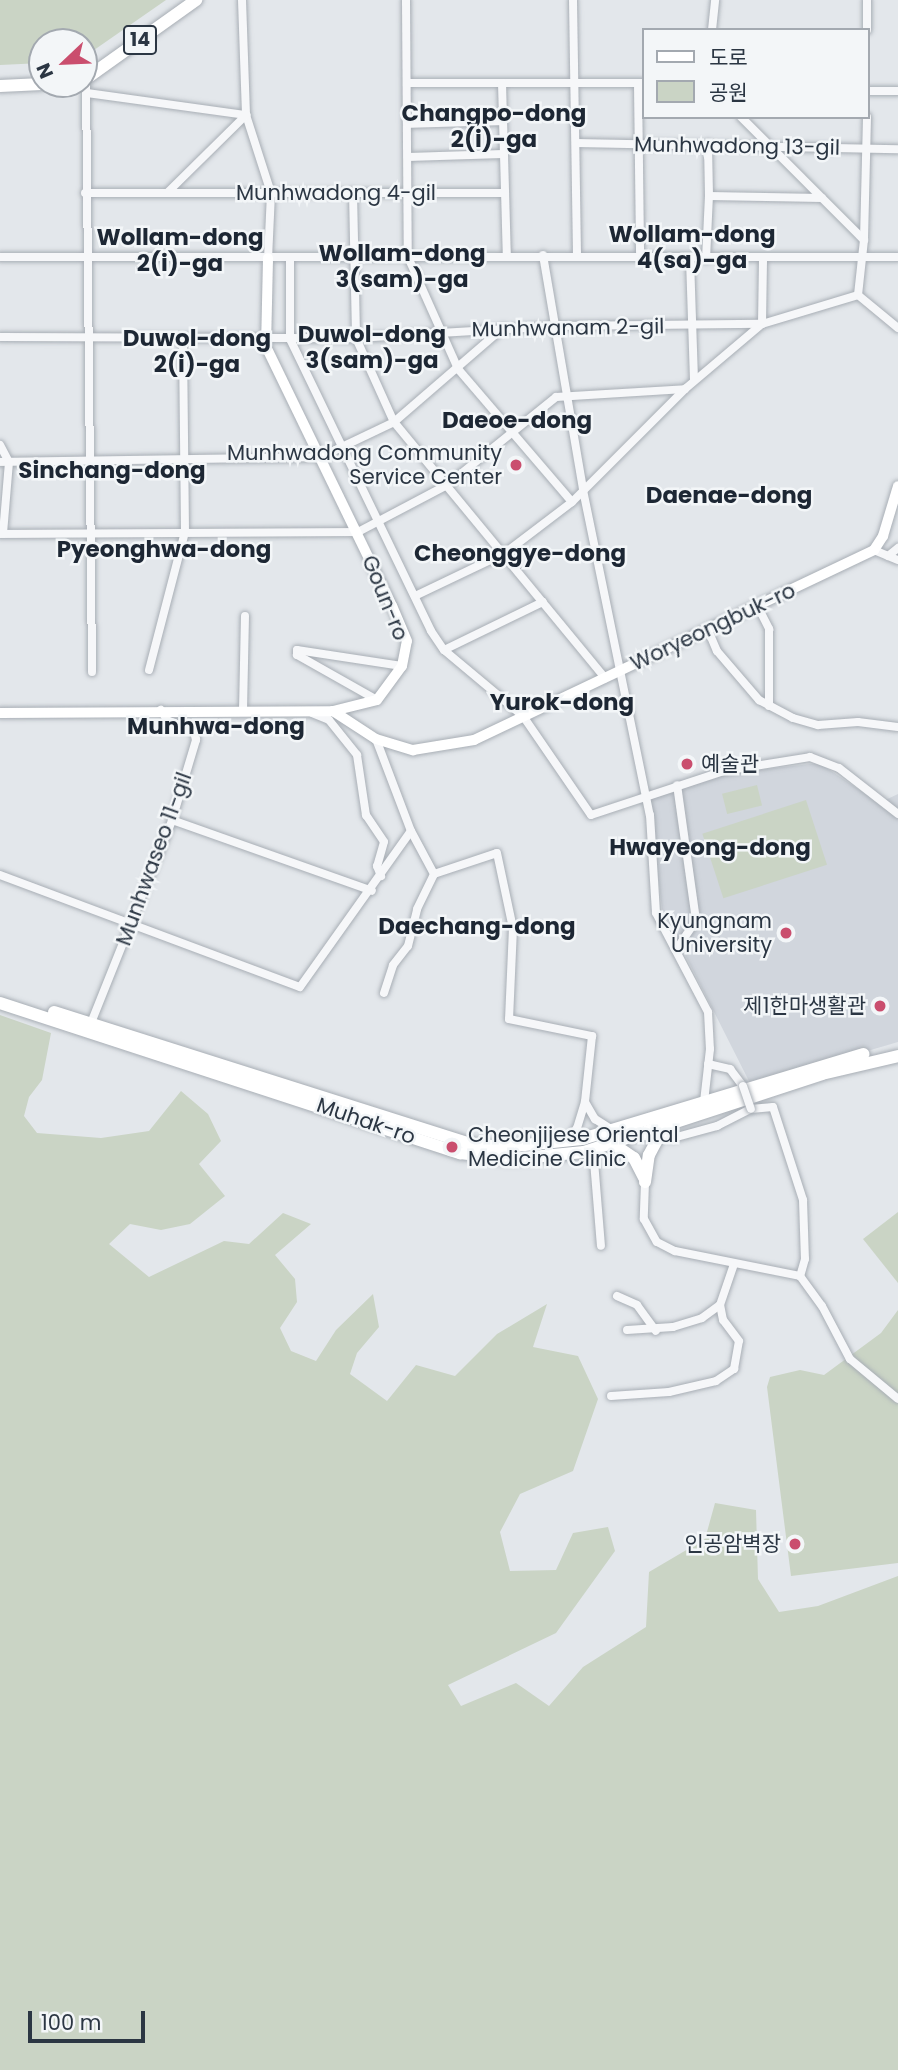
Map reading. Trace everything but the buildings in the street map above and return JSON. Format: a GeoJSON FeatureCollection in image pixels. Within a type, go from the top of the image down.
{"type":"FeatureCollection","features":[{"type":"Feature","properties":{"kind":"main road","name":"14"},"geometry":{"type":"LineString","coordinates":[[98,75],[196,0]]}},
{"type":"Feature","properties":{"kind":"main road"},"geometry":{"type":"LineString","coordinates":[[0,86],[28,84]]}},
{"type":"Feature","properties":{"kind":"main road","name":"Goun-ro"},"geometry":{"type":"LineString","coordinates":[[268,258],[269,338],[266,347],[358,532],[407,641],[402,666],[377,700]]}},
{"type":"Feature","properties":{"kind":"main road"},"geometry":{"type":"LineString","coordinates":[[874,550],[883,536],[898,485]]}},
{"type":"Feature","properties":{"kind":"main road","name":"Woryeongbuk-ro"},"geometry":{"type":"LineString","coordinates":[[333,711],[376,739],[413,750],[453,746],[758,607],[874,550]]}},
{"type":"Feature","properties":{"kind":"main road"},"geometry":{"type":"LineString","coordinates":[[0,713],[333,711],[377,700]]}},
{"type":"Feature","properties":{"kind":"main road","name":"Muhak-ro"},"geometry":{"type":"LineString","coordinates":[[0,997],[91,1023],[470,1144],[506,1147],[566,1141],[617,1130],[845,1057],[898,1047]]}},
{"type":"Feature","properties":{"kind":"main road","name":"Muhak-ro"},"geometry":{"type":"LineString","coordinates":[[0,1003],[460,1153],[512,1159],[593,1149],[661,1132],[822,1074],[898,1056]]}},
{"type":"Feature","properties":{"kind":"main road"},"geometry":{"type":"LineString","coordinates":[[645,1182],[647,1161],[661,1132]]}},
{"type":"Feature","properties":{"kind":"main road"},"geometry":{"type":"LineString","coordinates":[[613,1144],[634,1158],[645,1182]]}},
{"type":"Feature","properties":{"kind":"street"},"geometry":{"type":"LineString","coordinates":[[242,0],[246,114],[271,193],[268,258]]}},
{"type":"Feature","properties":{"kind":"street"},"geometry":{"type":"LineString","coordinates":[[406,0],[408,257],[458,369],[572,502]]}},
{"type":"Feature","properties":{"kind":"street"},"geometry":{"type":"LineString","coordinates":[[573,0],[577,256]]}},
{"type":"Feature","properties":{"kind":"street"},"geometry":{"type":"LineString","coordinates":[[712,28],[715,0]]}},
{"type":"Feature","properties":{"kind":"street"},"geometry":{"type":"LineString","coordinates":[[867,0],[867,28]]}},
{"type":"Feature","properties":{"kind":"street"},"geometry":{"type":"LineString","coordinates":[[407,83],[641,84],[640,257]]}},
{"type":"Feature","properties":{"kind":"street"},"geometry":{"type":"LineString","coordinates":[[502,83],[503,193],[507,257]]}},
{"type":"Feature","properties":{"kind":"street"},"geometry":{"type":"LineString","coordinates":[[98,86],[246,114]]}},
{"type":"Feature","properties":{"kind":"street"},"geometry":{"type":"LineString","coordinates":[[870,91],[898,91]]}},
{"type":"Feature","properties":{"kind":"street"},"geometry":{"type":"LineString","coordinates":[[86,98],[85,192],[89,259],[88,535],[92,673]]}},
{"type":"Feature","properties":{"kind":"street"},"geometry":{"type":"LineString","coordinates":[[168,192],[246,114]]}},
{"type":"Feature","properties":{"kind":"street"},"geometry":{"type":"LineString","coordinates":[[743,119],[864,240]]}},
{"type":"Feature","properties":{"kind":"street"},"geometry":{"type":"LineString","coordinates":[[858,295],[864,240],[867,119]]}},
{"type":"Feature","properties":{"kind":"street"},"geometry":{"type":"LineString","coordinates":[[407,124],[502,121]]}},
{"type":"Feature","properties":{"kind":"street","name":"Munhwadong 13-gil"},"geometry":{"type":"LineString","coordinates":[[576,143],[898,149]]}},
{"type":"Feature","properties":{"kind":"street"},"geometry":{"type":"LineString","coordinates":[[706,259],[708,144]]}},
{"type":"Feature","properties":{"kind":"street"},"geometry":{"type":"LineString","coordinates":[[408,157],[503,154]]}},
{"type":"Feature","properties":{"kind":"street","name":"Munhwadong 4-gil"},"geometry":{"type":"LineString","coordinates":[[85,192],[503,193]]}},
{"type":"Feature","properties":{"kind":"street"},"geometry":{"type":"LineString","coordinates":[[353,192],[357,256],[356,338],[394,422],[505,554],[604,678]]}},
{"type":"Feature","properties":{"kind":"street"},"geometry":{"type":"LineString","coordinates":[[709,195],[822,198]]}},
{"type":"Feature","properties":{"kind":"street"},"geometry":{"type":"LineString","coordinates":[[543,255],[569,394],[583,490],[645,794],[653,844],[653,900],[662,928],[677,950],[708,1012],[708,1064],[704,1102]]}},
{"type":"Feature","properties":{"kind":"street"},"geometry":{"type":"LineString","coordinates":[[0,257],[898,257]]}},
{"type":"Feature","properties":{"kind":"street"},"geometry":{"type":"LineString","coordinates":[[290,258],[290,339],[444,650],[523,716],[591,815],[645,794],[723,771],[810,757],[850,775],[898,814]]}},
{"type":"Feature","properties":{"kind":"street"},"geometry":{"type":"LineString","coordinates":[[762,324],[763,258]]}},
{"type":"Feature","properties":{"kind":"street"},"geometry":{"type":"LineString","coordinates":[[690,259],[694,380]]}},
{"type":"Feature","properties":{"kind":"street"},"geometry":{"type":"LineString","coordinates":[[415,596],[505,554],[572,502],[694,380],[762,324],[858,295]]}},
{"type":"Feature","properties":{"kind":"street"},"geometry":{"type":"LineString","coordinates":[[858,295],[898,328]]}},
{"type":"Feature","properties":{"kind":"street","name":"Munhwanam 2-gil"},"geometry":{"type":"LineString","coordinates":[[0,337],[356,338],[556,326],[762,324]]}},
{"type":"Feature","properties":{"kind":"street"},"geometry":{"type":"LineString","coordinates":[[4,462],[321,457],[394,422],[503,328]]}},
{"type":"Feature","properties":{"kind":"street"},"geometry":{"type":"LineString","coordinates":[[149,670],[185,532],[182,459],[183,338]]}},
{"type":"Feature","properties":{"kind":"street"},"geometry":{"type":"LineString","coordinates":[[0,445],[4,462],[2,534],[358,532],[447,485],[556,397],[569,394],[685,389]]}},
{"type":"Feature","properties":{"kind":"street"},"geometry":{"type":"LineString","coordinates":[[888,556],[898,548]]}},
{"type":"Feature","properties":{"kind":"street"},"geometry":{"type":"LineString","coordinates":[[874,550],[898,560]]}},
{"type":"Feature","properties":{"kind":"street"},"geometry":{"type":"LineString","coordinates":[[444,650],[543,602]]}},
{"type":"Feature","properties":{"kind":"street"},"geometry":{"type":"LineString","coordinates":[[758,607],[769,629],[769,706]]}},
{"type":"Feature","properties":{"kind":"street"},"geometry":{"type":"LineString","coordinates":[[243,711],[245,616]]}},
{"type":"Feature","properties":{"kind":"street"},"geometry":{"type":"LineString","coordinates":[[708,630],[717,651],[769,706],[818,725],[858,722],[898,727]]}},
{"type":"Feature","properties":{"kind":"street"},"geometry":{"type":"LineString","coordinates":[[377,700],[297,655],[298,650],[402,666]]}},
{"type":"Feature","properties":{"kind":"street","name":"Munhwaseo 11-gil"},"geometry":{"type":"LineString","coordinates":[[91,1023],[172,820],[196,740],[194,731],[167,720],[162,710]]}},
{"type":"Feature","properties":{"kind":"street"},"geometry":{"type":"LineString","coordinates":[[309,711],[329,720],[357,755],[366,815],[384,842],[377,866],[381,876]]}},
{"type":"Feature","properties":{"kind":"street"},"geometry":{"type":"LineString","coordinates":[[376,739],[411,831],[434,874]]}},
{"type":"Feature","properties":{"kind":"street"},"geometry":{"type":"LineString","coordinates":[[677,785],[695,920],[677,950]]}},
{"type":"Feature","properties":{"kind":"street"},"geometry":{"type":"LineString","coordinates":[[172,820],[372,891]]}},
{"type":"Feature","properties":{"kind":"street"},"geometry":{"type":"LineString","coordinates":[[0,875],[300,987],[372,891],[411,831]]}},
{"type":"Feature","properties":{"kind":"street"},"geometry":{"type":"LineString","coordinates":[[384,993],[393,965],[408,946],[417,909],[434,874],[497,853],[513,928],[509,1019],[590,1035],[585,1102],[575,1134],[566,1141]]}},
{"type":"Feature","properties":{"kind":"street"},"geometry":{"type":"LineString","coordinates":[[708,1064],[730,1069],[743,1086],[751,1109]]}},
{"type":"Feature","properties":{"kind":"street"},"geometry":{"type":"LineString","coordinates":[[585,1102],[600,1124],[617,1130]]}},
{"type":"Feature","properties":{"kind":"street"},"geometry":{"type":"LineString","coordinates":[[661,1132],[698,1132],[751,1109],[773,1107],[803,1200],[805,1259],[800,1276]]}},
{"type":"Feature","properties":{"kind":"street"},"geometry":{"type":"LineString","coordinates":[[593,1149],[601,1246]]}},
{"type":"Feature","properties":{"kind":"street"},"geometry":{"type":"LineString","coordinates":[[645,1182],[644,1219],[657,1242],[675,1251],[800,1276],[822,1306],[850,1359],[898,1399]]}},
{"type":"Feature","properties":{"kind":"street"},"geometry":{"type":"LineString","coordinates":[[627,1330],[656,1331],[702,1318],[720,1305],[734,1264]]}},
{"type":"Feature","properties":{"kind":"street"},"geometry":{"type":"LineString","coordinates":[[617,1296],[637,1306],[656,1331]]}},
{"type":"Feature","properties":{"kind":"street"},"geometry":{"type":"LineString","coordinates":[[611,1396],[669,1392],[729,1374],[738,1363],[740,1349],[720,1305]]}},
{"type":"Feature","properties":{"kind":"shaded area","name":"Kyungnam University"},"geometry":{"type":"Polygon","coordinates":[[[819,763],[879,803],[898,794],[898,1042],[751,1085],[662,909],[649,799],[721,774],[819,763]]]}},
{"type":"Feature","properties":{"kind":"green space"},"geometry":{"type":"Polygon","coordinates":[[[0,0],[166,0],[98,47],[98,28],[28,28],[28,64],[0,65],[0,0]]]}},
{"type":"Feature","properties":{"kind":"green space"},"geometry":{"type":"Polygon","coordinates":[[[757,785],[762,805],[727,814],[722,794],[757,785]]]}},
{"type":"Feature","properties":{"kind":"green space"},"geometry":{"type":"Polygon","coordinates":[[[806,800],[827,865],[723,898],[702,834],[806,800]]]}},
{"type":"Feature","properties":{"kind":"green space"},"geometry":{"type":"Polygon","coordinates":[[[0,1015],[51,1033],[42,1080],[29,1097],[24,1116],[37,1133],[101,1138],[149,1131],[181,1091],[208,1114],[221,1141],[199,1164],[225,1196],[190,1224],[161,1230],[130,1224],[109,1244],[149,1277],[224,1241],[249,1244],[283,1213],[311,1224],[275,1255],[295,1279],[297,1302],[280,1328],[291,1351],[316,1361],[336,1330],[373,1294],[379,1327],[357,1353],[350,1374],[387,1401],[416,1365],[455,1376],[497,1334],[547,1304],[533,1347],[578,1356],[598,1399],[573,1471],[520,1494],[500,1532],[510,1571],[556,1570],[573,1533],[608,1527],[615,1551],[556,1633],[448,1685],[461,1706],[516,1683],[549,1706],[583,1667],[646,1627],[649,1572],[705,1539],[715,1503],[756,1510],[758,1579],[779,1612],[818,1606],[898,1576],[898,2070],[0,2070],[0,1015]]]}},
{"type":"Feature","properties":{"kind":"green space"},"geometry":{"type":"Polygon","coordinates":[[[898,1212],[898,1283],[863,1239],[898,1212]]]}},
{"type":"Feature","properties":{"kind":"green space"},"geometry":{"type":"Polygon","coordinates":[[[898,1310],[898,1563],[791,1576],[767,1387],[770,1377],[800,1370],[824,1375],[881,1333],[898,1310]]]}},
{"type":"Feature","properties":{"kind":"place","name":"Munhwadong Community Service Center"},"geometry":{"type":"Point","coordinates":[516,465]}},
{"type":"Feature","properties":{"kind":"place","name":"예술관"},"geometry":{"type":"Point","coordinates":[687,764]}},
{"type":"Feature","properties":{"kind":"place","name":"Kyungnam University"},"geometry":{"type":"Point","coordinates":[786,933]}},
{"type":"Feature","properties":{"kind":"place","name":"제1한마생활관"},"geometry":{"type":"Point","coordinates":[880,1006]}},
{"type":"Feature","properties":{"kind":"place","name":"Cheonjijese Oriental Medicine Clinic"},"geometry":{"type":"Point","coordinates":[452,1147]}},
{"type":"Feature","properties":{"kind":"place","name":"인공암벽장"},"geometry":{"type":"Point","coordinates":[795,1544]}},
{"type":"Feature","properties":{"kind":"district","name":"Changpo-dong 2(i)-ga"},"geometry":{"type":"Point","coordinates":[494,126]}},
{"type":"Feature","properties":{"kind":"district","name":"Wollam-dong 4(sa)-ga"},"geometry":{"type":"Point","coordinates":[692,247]}},
{"type":"Feature","properties":{"kind":"district","name":"Wollam-dong 2(i)-ga"},"geometry":{"type":"Point","coordinates":[180,250]}},
{"type":"Feature","properties":{"kind":"district","name":"Wollam-dong 3(sam)-ga"},"geometry":{"type":"Point","coordinates":[402,266]}},
{"type":"Feature","properties":{"kind":"district","name":"Duwol-dong 3(sam)-ga"},"geometry":{"type":"Point","coordinates":[372,347]}},
{"type":"Feature","properties":{"kind":"district","name":"Duwol-dong 2(i)-ga"},"geometry":{"type":"Point","coordinates":[197,351]}},
{"type":"Feature","properties":{"kind":"district","name":"Daeoe-dong"},"geometry":{"type":"Point","coordinates":[517,420]}},
{"type":"Feature","properties":{"kind":"district","name":"Sinchang-dong"},"geometry":{"type":"Point","coordinates":[112,470]}},
{"type":"Feature","properties":{"kind":"district","name":"Daenae-dong"},"geometry":{"type":"Point","coordinates":[729,495]}},
{"type":"Feature","properties":{"kind":"district","name":"Pyeonghwa-dong"},"geometry":{"type":"Point","coordinates":[164,549]}},
{"type":"Feature","properties":{"kind":"district","name":"Cheonggye-dong"},"geometry":{"type":"Point","coordinates":[520,553]}},
{"type":"Feature","properties":{"kind":"district","name":"Yurok-dong"},"geometry":{"type":"Point","coordinates":[562,702]}},
{"type":"Feature","properties":{"kind":"district","name":"Munhwa-dong"},"geometry":{"type":"Point","coordinates":[216,726]}},
{"type":"Feature","properties":{"kind":"district","name":"Hwayeong-dong"},"geometry":{"type":"Point","coordinates":[710,847]}},
{"type":"Feature","properties":{"kind":"district","name":"Daechang-dong"},"geometry":{"type":"Point","coordinates":[477,926]}}]}
